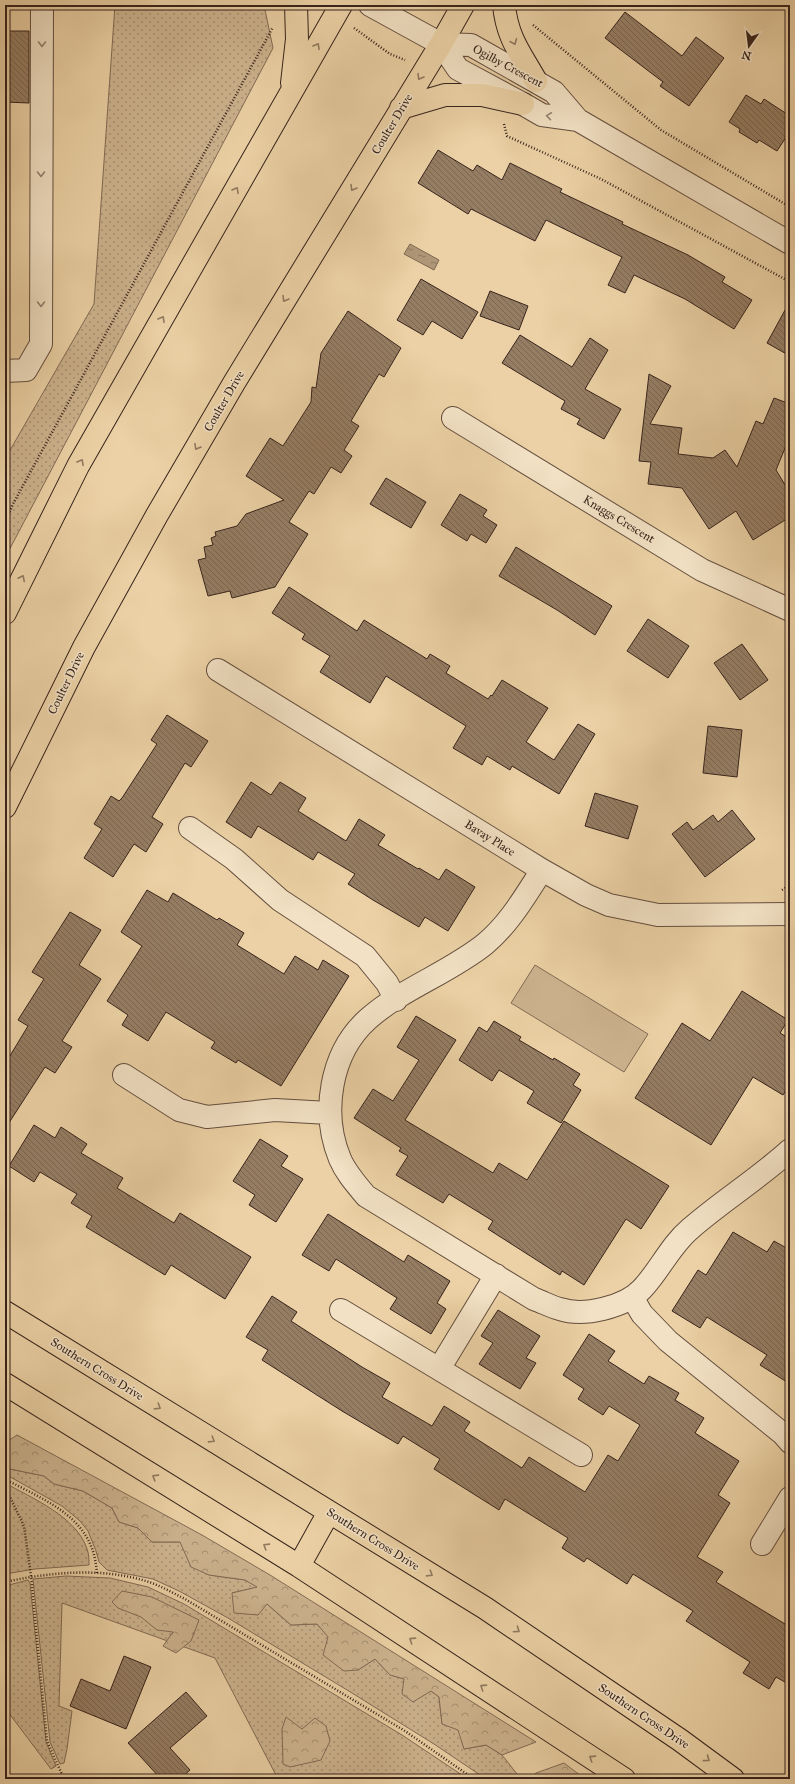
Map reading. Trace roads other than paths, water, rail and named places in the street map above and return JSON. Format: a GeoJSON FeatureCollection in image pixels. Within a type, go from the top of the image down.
{"type":"FeatureCollection","features":[{"type":"Feature","properties":{"kind":"main road"},"geometry":{"type":"LineString","coordinates":[[291,92],[297,39],[296,5]]}},
{"type":"Feature","properties":{"kind":"main road","name":"Coulter Drive"},"geometry":{"type":"LineString","coordinates":[[5,807],[84,647],[157,515],[234,383],[441,44],[463,5]]}},
{"type":"Feature","properties":{"kind":"main road"},"geometry":{"type":"LineString","coordinates":[[504,5],[506,22],[515,47],[536,81]]}},
{"type":"Feature","properties":{"kind":"main road"},"geometry":{"type":"LineString","coordinates":[[5,613],[78,466],[338,10]]}},
{"type":"Feature","properties":{"kind":"main road"},"geometry":{"type":"LineString","coordinates":[[402,108],[445,95],[482,95],[522,104]]}},
{"type":"Feature","properties":{"kind":"main road"},"geometry":{"type":"LineString","coordinates":[[5,1296],[42,1335]]}},
{"type":"Feature","properties":{"kind":"main road","name":"Southern Cross Drive"},"geometry":{"type":"LineString","coordinates":[[5,1312],[485,1608],[680,1740],[733,1779]]}},
{"type":"Feature","properties":{"kind":"main road"},"geometry":{"type":"LineString","coordinates":[[5,1384],[299,1566],[624,1779]]}},
{"type":"Feature","properties":{"kind":"main road"},"geometry":{"type":"LineString","coordinates":[[5,1397],[60,1418]]}},
{"type":"Feature","properties":{"kind":"main road"},"geometry":{"type":"LineString","coordinates":[[299,1566],[329,1512]]}},
{"type":"Feature","properties":{"kind":"street"},"geometry":{"type":"LineString","coordinates":[[5,371],[26,370],[41,344],[42,5]]}},
{"type":"Feature","properties":{"kind":"street"},"geometry":{"type":"LineString","coordinates":[[370,5],[441,44]]}},
{"type":"Feature","properties":{"kind":"street","name":"Ogilby Crescent"},"geometry":{"type":"LineString","coordinates":[[441,44],[471,45],[536,81],[554,92],[578,120],[790,243]]}},
{"type":"Feature","properties":{"kind":"street","name":"Ogilby Crescent"},"geometry":{"type":"LineString","coordinates":[[441,44],[458,69],[542,115],[578,120]]}},
{"type":"Feature","properties":{"kind":"street","name":"Knaggs Crescent"},"geometry":{"type":"LineString","coordinates":[[453,418],[702,570],[790,610]]}},
{"type":"Feature","properties":{"kind":"street","name":"Bavay Place"},"geometry":{"type":"LineString","coordinates":[[218,670],[542,870],[586,895],[609,904],[658,915],[790,914]]}},
{"type":"Feature","properties":{"kind":"street"},"geometry":{"type":"LineString","coordinates":[[190,828],[234,859],[280,900],[365,956],[387,984],[396,1000]]}},
{"type":"Feature","properties":{"kind":"street"},"geometry":{"type":"LineString","coordinates":[[542,870],[514,915],[485,944],[368,1019],[346,1046],[339,1062],[330,1096],[329,1113],[335,1145],[340,1159],[347,1173],[366,1196],[534,1299],[561,1310],[589,1312],[618,1304],[632,1297],[642,1289],[682,1236],[714,1208],[747,1185],[786,1161]]}},
{"type":"Feature","properties":{"kind":"street"},"geometry":{"type":"LineString","coordinates":[[124,1075],[179,1110],[207,1117],[276,1110],[329,1113]]}},
{"type":"Feature","properties":{"kind":"street"},"geometry":{"type":"LineString","coordinates":[[439,1369],[496,1275]]}},
{"type":"Feature","properties":{"kind":"street"},"geometry":{"type":"LineString","coordinates":[[632,1297],[642,1314],[668,1341],[784,1434],[790,1442]]}},
{"type":"Feature","properties":{"kind":"street"},"geometry":{"type":"LineString","coordinates":[[341,1310],[581,1455]]}},
{"type":"Feature","properties":{"kind":"street"},"geometry":{"type":"LineString","coordinates":[[762,1544],[790,1498]]}},
{"type":"Feature","properties":{"kind":"water"},"geometry":{"type":"Polygon","coordinates":[[[410,244],[439,260],[434,270],[404,254],[410,244]]]}}]}
